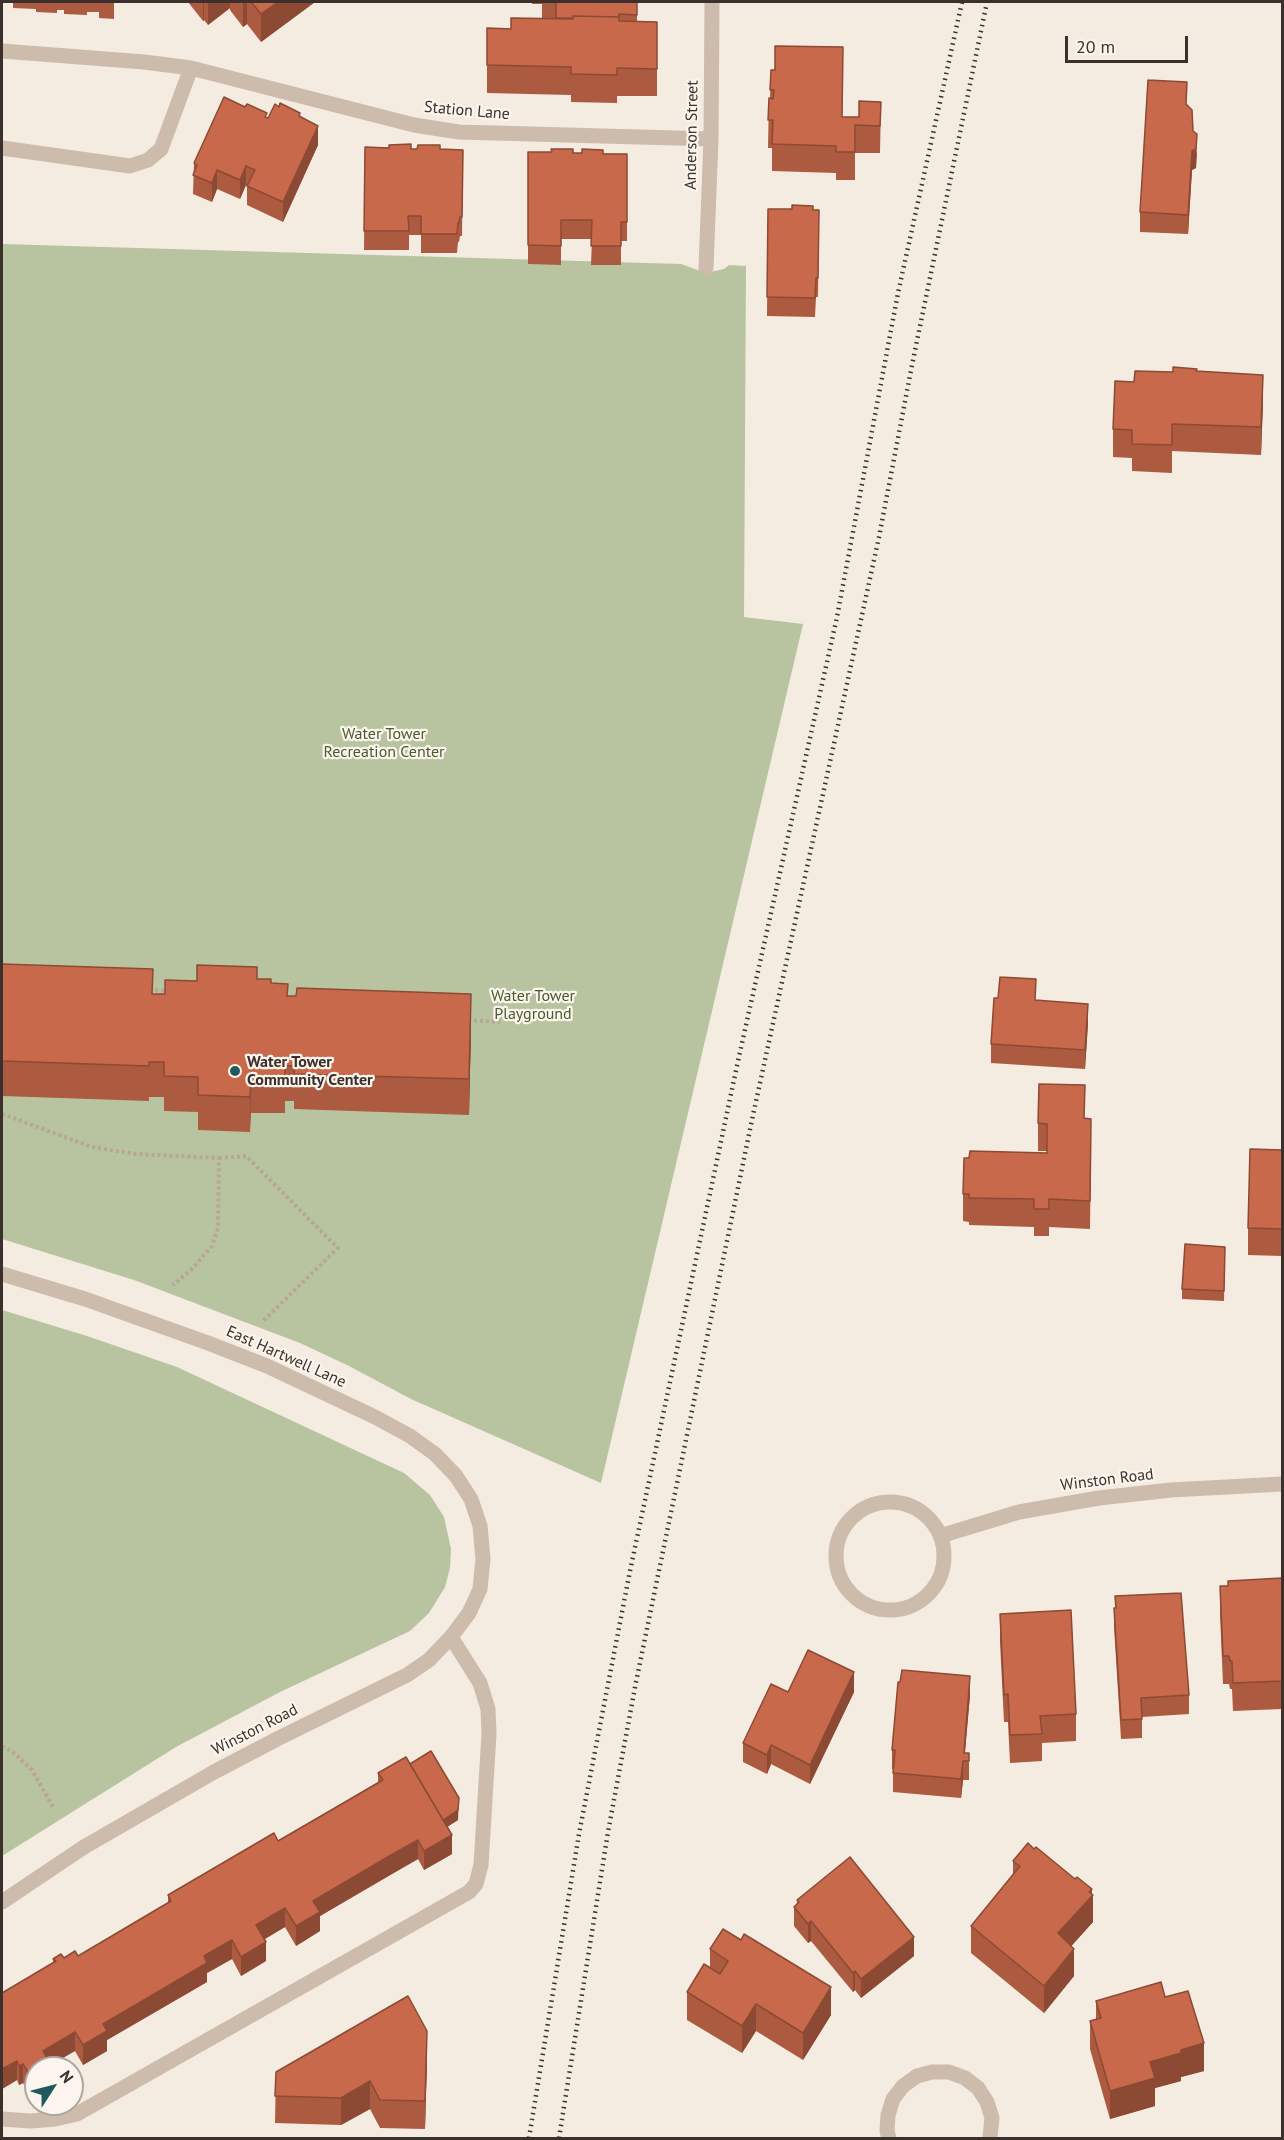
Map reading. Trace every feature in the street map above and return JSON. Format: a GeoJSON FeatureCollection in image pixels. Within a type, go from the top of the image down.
{"type":"FeatureCollection","features":[{"type":"Feature","properties":{"kind":"street","name":"Anderson Street"},"geometry":{"type":"LineString","coordinates":[[706,268],[711,139],[712,2]]}},
{"type":"Feature","properties":{"kind":"street","name":"Station Lane"},"geometry":{"type":"LineString","coordinates":[[2,51],[144,62],[190,68],[414,125],[459,132],[711,139]]}},
{"type":"Feature","properties":{"kind":"street"},"geometry":{"type":"LineString","coordinates":[[2,148],[130,166],[148,160],[161,149],[190,68]]}},
{"type":"Feature","properties":{"kind":"street","name":"East Hartwell Lane"},"geometry":{"type":"LineString","coordinates":[[2,1274],[85,1299],[217,1346],[267,1366],[375,1416],[410,1436],[435,1454],[456,1476],[471,1499],[480,1526],[483,1559]]}},
{"type":"Feature","properties":{"kind":"street","name":"Winston Road"},"geometry":{"type":"LineString","coordinates":[[940,1536],[1019,1512],[1099,1498],[1282,1484]]}},
{"type":"Feature","properties":{"kind":"street"},"geometry":{"type":"LineString","coordinates":[[894,1502],[914,1507],[930,1519],[940,1536],[944,1555],[941,1575],[930,1592],[915,1604],[896,1610],[875,1608],[858,1599],[844,1585],[836,1566],[836,1546],[844,1527],[857,1513],[875,1503],[894,1502]]}},
{"type":"Feature","properties":{"kind":"street","name":"Winston Road"},"geometry":{"type":"LineString","coordinates":[[2,1902],[84,1848],[214,1772],[407,1676],[429,1660],[451,1637],[469,1613],[480,1589],[483,1559]]}},
{"type":"Feature","properties":{"kind":"street"},"geometry":{"type":"LineString","coordinates":[[2,2119],[30,2121],[77,2114],[469,1892],[476,1884],[481,1865],[489,1734],[488,1708],[480,1683],[451,1637]]}},
{"type":"Feature","properties":{"kind":"street"},"geometry":{"type":"LineString","coordinates":[[889,2139],[888,2115],[893,2099],[903,2086],[917,2076],[932,2072],[949,2072],[965,2078],[978,2088],[987,2102],[992,2118],[990,2139]]}},
{"type":"Feature","properties":{"kind":"path"},"geometry":{"type":"LineString","coordinates":[[141,990],[176,992]]}},
{"type":"Feature","properties":{"kind":"path"},"geometry":{"type":"LineString","coordinates":[[466,1020],[500,1022]]}},
{"type":"Feature","properties":{"kind":"path"},"geometry":{"type":"LineString","coordinates":[[2,1114],[92,1147],[135,1154],[219,1158],[246,1156],[338,1248],[263,1321]]}},
{"type":"Feature","properties":{"kind":"path"},"geometry":{"type":"LineString","coordinates":[[173,1285],[193,1268],[212,1246],[218,1228],[219,1158]]}},
{"type":"Feature","properties":{"kind":"path"},"geometry":{"type":"LineString","coordinates":[[2,1746],[14,1753],[32,1770],[53,1806]]}},
{"type":"Feature","properties":{"kind":"green space","name":"Water Tower Recreation Center"},"geometry":{"type":"Polygon","coordinates":[[[2,244],[681,264],[706,273],[724,269],[729,265],[746,266],[744,617],[803,624],[601,1483],[411,1399],[300,1343],[134,1280],[2,1239],[2,244]]]}},
{"type":"Feature","properties":{"kind":"green space"},"geometry":{"type":"Polygon","coordinates":[[[2,1310],[177,1367],[404,1473],[430,1495],[444,1517],[451,1549],[450,1568],[445,1587],[429,1613],[410,1631],[280,1692],[176,1747],[2,1856],[2,1310]]]}},
{"type":"Feature","properties":{"kind":"building"},"geometry":{"type":"Polygon","coordinates":[[[251,2],[278,2],[261,14],[251,2]]]}},
{"type":"Feature","properties":{"kind":"building"},"geometry":{"type":"Polygon","coordinates":[[[556,2],[637,2],[637,15],[556,18],[556,2]]]}},
{"type":"Feature","properties":{"kind":"building"},"geometry":{"type":"Polygon","coordinates":[[[573,16],[619,17],[619,21],[657,22],[657,69],[617,68],[617,75],[571,74],[571,67],[487,65],[487,28],[511,29],[511,18],[573,19],[573,16]]]}},
{"type":"Feature","properties":{"kind":"building"},"geometry":{"type":"Polygon","coordinates":[[[775,46],[843,47],[842,117],[859,117],[859,101],[881,102],[880,126],[855,125],[855,152],[836,152],[836,146],[772,144],[773,120],[768,120],[769,98],[773,99],[774,90],[770,90],[771,70],[775,70],[775,46]]]}},
{"type":"Feature","properties":{"kind":"building"},"geometry":{"type":"Polygon","coordinates":[[[1148,80],[1187,82],[1186,104],[1192,110],[1193,131],[1197,134],[1196,149],[1192,151],[1188,215],[1140,212],[1148,80]]]}},
{"type":"Feature","properties":{"kind":"building"},"geometry":{"type":"Polygon","coordinates":[[[224,97],[245,107],[247,104],[267,113],[265,117],[268,118],[275,104],[279,107],[280,103],[300,113],[299,116],[318,126],[283,202],[247,186],[255,170],[246,166],[240,180],[217,170],[212,183],[193,175],[197,165],[194,163],[224,97]]]}},
{"type":"Feature","properties":{"kind":"building"},"geometry":{"type":"Polygon","coordinates":[[[411,144],[411,149],[417,149],[418,145],[440,145],[440,149],[463,150],[462,217],[458,223],[457,234],[421,234],[421,216],[408,216],[409,231],[364,231],[365,147],[389,148],[389,145],[411,144]]]}},
{"type":"Feature","properties":{"kind":"building"},"geometry":{"type":"Polygon","coordinates":[[[551,149],[573,149],[573,153],[582,153],[582,149],[603,150],[603,154],[627,154],[627,222],[621,222],[621,246],[591,246],[592,220],[561,220],[561,246],[528,245],[528,152],[552,152],[551,149]]]}},
{"type":"Feature","properties":{"kind":"building"},"geometry":{"type":"Polygon","coordinates":[[[792,205],[813,206],[813,210],[819,210],[818,278],[816,278],[815,298],[767,297],[768,209],[792,209],[792,205]]]}},
{"type":"Feature","properties":{"kind":"building"},"geometry":{"type":"Polygon","coordinates":[[[1173,367],[1197,369],[1196,371],[1263,375],[1261,427],[1172,424],[1172,445],[1132,444],[1132,430],[1113,429],[1115,381],[1134,382],[1135,371],[1173,372],[1173,367]]]}},
{"type":"Feature","properties":{"kind":"building"},"geometry":{"type":"Polygon","coordinates":[[[2,964],[153,969],[152,994],[165,994],[165,980],[197,981],[197,965],[257,967],[257,979],[271,979],[271,983],[288,984],[287,996],[296,996],[297,988],[471,994],[469,1079],[294,1074],[295,1066],[285,1066],[285,1078],[251,1078],[250,1097],[198,1095],[198,1077],[164,1076],[164,1062],[149,1062],[149,1066],[2,1061],[2,964]]]}},
{"type":"Feature","properties":{"kind":"building"},"geometry":{"type":"Polygon","coordinates":[[[1000,977],[1036,979],[1035,1000],[1088,1004],[1085,1050],[991,1044],[994,998],[998,998],[1000,977]]]}},
{"type":"Feature","properties":{"kind":"building"},"geometry":{"type":"Polygon","coordinates":[[[1039,1084],[1085,1085],[1084,1118],[1091,1119],[1090,1201],[1049,1199],[1049,1209],[1034,1209],[1034,1199],[969,1198],[969,1194],[963,1194],[964,1158],[969,1158],[970,1151],[1047,1153],[1047,1124],[1038,1123],[1039,1084]]]}},
{"type":"Feature","properties":{"kind":"building"},"geometry":{"type":"Polygon","coordinates":[[[1250,1149],[1282,1150],[1282,1229],[1248,1228],[1250,1149]]]}},
{"type":"Feature","properties":{"kind":"building"},"geometry":{"type":"Polygon","coordinates":[[[1185,1244],[1225,1247],[1224,1291],[1182,1289],[1185,1244]]]}},
{"type":"Feature","properties":{"kind":"building"},"geometry":{"type":"Polygon","coordinates":[[[1282,1578],[1282,1681],[1233,1683],[1232,1661],[1229,1656],[1223,1656],[1220,1586],[1228,1586],[1228,1581],[1282,1578]]]}},
{"type":"Feature","properties":{"kind":"building"},"geometry":{"type":"Polygon","coordinates":[[[1181,1593],[1189,1695],[1141,1698],[1142,1719],[1121,1720],[1115,1596],[1181,1593]]]}},
{"type":"Feature","properties":{"kind":"building"},"geometry":{"type":"Polygon","coordinates":[[[1071,1610],[1076,1714],[1040,1716],[1042,1734],[1010,1735],[1008,1694],[1004,1695],[1000,1614],[1071,1610]]]}},
{"type":"Feature","properties":{"kind":"building"},"geometry":{"type":"Polygon","coordinates":[[[808,1650],[854,1672],[810,1765],[771,1745],[767,1755],[743,1743],[771,1684],[788,1692],[808,1650]]]}},
{"type":"Feature","properties":{"kind":"building"},"geometry":{"type":"Polygon","coordinates":[[[902,1670],[970,1676],[964,1753],[969,1753],[969,1761],[963,1761],[961,1779],[893,1773],[895,1750],[892,1750],[898,1682],[900,1682],[902,1670]]]}},
{"type":"Feature","properties":{"kind":"building"},"geometry":{"type":"Polygon","coordinates":[[[431,1751],[459,1798],[458,1810],[443,1820],[410,1764],[431,1751]]]}},
{"type":"Feature","properties":{"kind":"building"},"geometry":{"type":"Polygon","coordinates":[[[406,1757],[452,1835],[424,1851],[418,1840],[391,1855],[313,1901],[320,1912],[296,1926],[285,1908],[256,1925],[266,1942],[241,1957],[232,1940],[204,1956],[207,1963],[103,2024],[107,2031],[83,2045],[75,2032],[43,2051],[46,2056],[24,2056],[24,2066],[19,2066],[17,2061],[2,2069],[2,1993],[56,1961],[53,1959],[61,1954],[64,1958],[75,1951],[78,1956],[171,1901],[168,1895],[274,1833],[278,1841],[383,1780],[378,1773],[406,1757]]]}},
{"type":"Feature","properties":{"kind":"building"},"geometry":{"type":"Polygon","coordinates":[[[1028,1843],[1075,1879],[1077,1877],[1092,1889],[1089,1892],[1093,1895],[1058,1933],[1074,1949],[1044,1986],[971,1926],[1020,1866],[1013,1861],[1028,1843]]]}},
{"type":"Feature","properties":{"kind":"building"},"geometry":{"type":"Polygon","coordinates":[[[850,1857],[914,1937],[861,1979],[855,1971],[853,1973],[811,1921],[808,1924],[794,1907],[799,1902],[797,1900],[850,1857]]]}},
{"type":"Feature","properties":{"kind":"building"},"geometry":{"type":"Polygon","coordinates":[[[723,1929],[741,1940],[744,1934],[831,1987],[803,2033],[756,2004],[742,2026],[687,1992],[704,1964],[720,1974],[728,1961],[710,1949],[723,1929]]]}},
{"type":"Feature","properties":{"kind":"building"},"geometry":{"type":"Polygon","coordinates":[[[1161,1982],[1165,1997],[1188,1991],[1204,2043],[1150,2062],[1155,2078],[1110,2091],[1090,2021],[1101,2018],[1096,2001],[1161,1982]]]}},
{"type":"Feature","properties":{"kind":"building"},"geometry":{"type":"Polygon","coordinates":[[[408,1996],[427,2031],[425,2101],[380,2100],[370,2081],[341,2098],[275,2096],[276,2072],[408,1996]]]}},
{"type":"Feature","properties":{"kind":"railway"},"geometry":{"type":"LineString","coordinates":[[529,2138],[579,1834],[630,1571],[738,1061],[837,617],[898,293],[962,2]]}},
{"type":"Feature","properties":{"kind":"railway"},"geometry":{"type":"LineString","coordinates":[[559,2138],[608,1832],[636,1682],[753,1115],[879,537],[987,2]]}},
{"type":"Feature","properties":{"kind":"place","name":"Water Tower Community Center"},"geometry":{"type":"Point","coordinates":[235,1071]}},
{"type":"Feature","properties":{"kind":"park label","name":"Water Tower Playground"},"geometry":{"type":"Point","coordinates":[533,1005]}}]}
